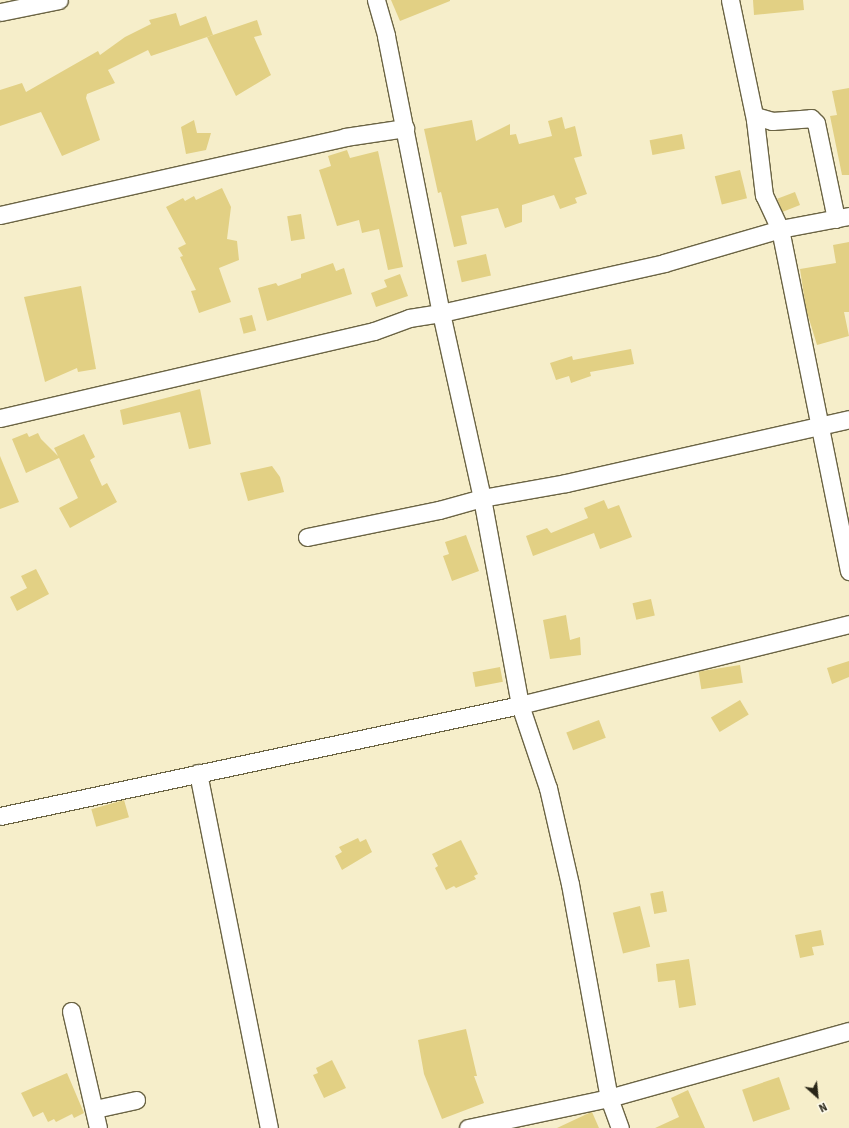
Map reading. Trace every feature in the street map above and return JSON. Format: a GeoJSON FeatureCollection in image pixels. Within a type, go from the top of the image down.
{"type":"FeatureCollection","features":[{"type":"Feature","properties":{"kind":"street"},"geometry":{"type":"LineString","coordinates":[[0,12],[58,0]]}},
{"type":"Feature","properties":{"kind":"street"},"geometry":{"type":"LineString","coordinates":[[376,0],[405,128],[441,313],[482,498],[520,705],[548,788],[570,884],[609,1098],[620,1128]]}},
{"type":"Feature","properties":{"kind":"street"},"geometry":{"type":"LineString","coordinates":[[730,0],[754,116],[764,195],[780,229],[849,571]]}},
{"type":"Feature","properties":{"kind":"street"},"geometry":{"type":"LineString","coordinates":[[0,418],[374,331],[409,318],[441,313],[664,263],[780,229],[843,218],[816,123],[811,118],[772,121],[754,116]]}},
{"type":"Feature","properties":{"kind":"street"},"geometry":{"type":"LineString","coordinates":[[0,216],[345,137],[405,128]]}},
{"type":"Feature","properties":{"kind":"street"},"geometry":{"type":"LineString","coordinates":[[307,537],[439,510],[482,498],[566,483],[849,419]]}},
{"type":"Feature","properties":{"kind":"street"},"geometry":{"type":"LineString","coordinates":[[0,816],[520,705],[849,624]]}},
{"type":"Feature","properties":{"kind":"street"},"geometry":{"type":"LineString","coordinates":[[198,773],[269,1128]]}},
{"type":"Feature","properties":{"kind":"street"},"geometry":{"type":"LineString","coordinates":[[71,1010],[98,1128]]}},
{"type":"Feature","properties":{"kind":"street"},"geometry":{"type":"LineString","coordinates":[[468,1128],[609,1098],[849,1031]]}},
{"type":"Feature","properties":{"kind":"street"},"geometry":{"type":"LineString","coordinates":[[94,1109],[136,1100]]}},
{"type":"Feature","properties":{"kind":"building"},"geometry":{"type":"Polygon","coordinates":[[[391,0],[450,0],[450,1],[400,21],[391,0]]]}},
{"type":"Feature","properties":{"kind":"building"},"geometry":{"type":"Polygon","coordinates":[[[753,0],[803,0],[804,10],[754,15],[753,0]]]}},
{"type":"Feature","properties":{"kind":"building"},"geometry":{"type":"Polygon","coordinates":[[[176,13],[180,26],[206,16],[213,35],[151,56],[148,50],[108,70],[115,83],[87,94],[86,98],[100,140],[62,156],[41,112],[0,126],[0,90],[22,83],[26,92],[98,51],[100,55],[125,37],[151,24],[149,20],[176,13]]]}},
{"type":"Feature","properties":{"kind":"building"},"geometry":{"type":"Polygon","coordinates":[[[257,20],[262,35],[254,37],[271,75],[236,96],[207,37],[257,20]]]}},
{"type":"Feature","properties":{"kind":"building"},"geometry":{"type":"Polygon","coordinates":[[[849,88],[849,175],[842,175],[830,116],[837,115],[832,91],[849,88]]]}},
{"type":"Feature","properties":{"kind":"building"},"geometry":{"type":"Polygon","coordinates":[[[562,117],[565,129],[575,126],[582,156],[574,158],[587,194],[575,198],[577,203],[560,209],[554,195],[522,205],[522,222],[505,228],[498,208],[461,216],[467,244],[454,247],[441,192],[438,193],[424,129],[472,120],[476,141],[510,124],[510,135],[516,134],[519,144],[552,136],[548,121],[562,117]]]}},
{"type":"Feature","properties":{"kind":"building"},"geometry":{"type":"Polygon","coordinates":[[[194,120],[197,133],[211,133],[206,150],[186,154],[181,127],[194,120]]]}},
{"type":"Feature","properties":{"kind":"building"},"geometry":{"type":"Polygon","coordinates":[[[682,134],[685,149],[652,155],[650,140],[682,134]]]}},
{"type":"Feature","properties":{"kind":"building"},"geometry":{"type":"Polygon","coordinates":[[[347,150],[350,158],[378,151],[403,267],[388,270],[379,229],[362,233],[359,220],[337,226],[319,170],[331,166],[328,156],[347,150]]]}},
{"type":"Feature","properties":{"kind":"building"},"geometry":{"type":"Polygon","coordinates":[[[740,170],[747,198],[722,204],[715,176],[740,170]]]}},
{"type":"Feature","properties":{"kind":"building"},"geometry":{"type":"Polygon","coordinates":[[[222,188],[231,207],[227,239],[237,241],[239,260],[219,268],[231,302],[199,313],[191,291],[196,290],[180,257],[183,256],[178,248],[186,244],[166,207],[183,198],[185,201],[194,196],[196,200],[222,188]]]}},
{"type":"Feature","properties":{"kind":"building"},"geometry":{"type":"Polygon","coordinates":[[[795,192],[800,205],[782,212],[777,199],[795,192]]]}},
{"type":"Feature","properties":{"kind":"building"},"geometry":{"type":"Polygon","coordinates":[[[301,214],[305,239],[291,241],[287,216],[301,214]]]}},
{"type":"Feature","properties":{"kind":"building"},"geometry":{"type":"Polygon","coordinates":[[[849,242],[849,312],[844,312],[849,336],[817,345],[806,309],[800,269],[836,263],[833,245],[849,242]]]}},
{"type":"Feature","properties":{"kind":"building"},"geometry":{"type":"Polygon","coordinates":[[[486,254],[491,275],[462,282],[457,261],[486,254]]]}},
{"type":"Feature","properties":{"kind":"building"},"geometry":{"type":"Polygon","coordinates":[[[333,263],[336,271],[344,268],[352,294],[267,321],[258,288],[276,283],[278,286],[301,278],[301,274],[333,263]]]}},
{"type":"Feature","properties":{"kind":"building"},"geometry":{"type":"Polygon","coordinates":[[[400,274],[408,296],[376,307],[371,293],[387,287],[384,280],[400,274]]]}},
{"type":"Feature","properties":{"kind":"building"},"geometry":{"type":"Polygon","coordinates":[[[81,286],[96,369],[78,372],[77,368],[45,382],[24,297],[81,286]]]}},
{"type":"Feature","properties":{"kind":"building"},"geometry":{"type":"Polygon","coordinates":[[[252,315],[256,330],[244,334],[239,318],[252,315]]]}},
{"type":"Feature","properties":{"kind":"building"},"geometry":{"type":"Polygon","coordinates":[[[631,349],[634,364],[590,372],[591,376],[571,383],[569,376],[556,380],[550,363],[572,356],[573,360],[631,349]]]}},
{"type":"Feature","properties":{"kind":"building"},"geometry":{"type":"Polygon","coordinates":[[[200,389],[211,444],[189,449],[180,412],[123,425],[120,410],[200,389]]]}},
{"type":"Feature","properties":{"kind":"building"},"geometry":{"type":"Polygon","coordinates":[[[27,433],[29,437],[38,433],[41,439],[58,456],[54,448],[84,434],[95,457],[90,460],[102,486],[107,483],[117,502],[70,528],[59,508],[78,498],[59,458],[26,473],[12,439],[27,433]]]}},
{"type":"Feature","properties":{"kind":"building"},"geometry":{"type":"Polygon","coordinates":[[[0,456],[19,502],[0,509],[0,456]]]}},
{"type":"Feature","properties":{"kind":"building"},"geometry":{"type":"Polygon","coordinates":[[[272,466],[280,477],[284,492],[248,501],[240,473],[272,466]]]}},
{"type":"Feature","properties":{"kind":"building"},"geometry":{"type":"Polygon","coordinates":[[[604,500],[608,509],[619,505],[632,537],[600,549],[594,533],[533,556],[526,536],[547,528],[551,533],[588,518],[584,508],[604,500]]]}},
{"type":"Feature","properties":{"kind":"building"},"geometry":{"type":"Polygon","coordinates":[[[466,535],[479,571],[452,581],[443,556],[449,554],[445,542],[466,535]]]}},
{"type":"Feature","properties":{"kind":"building"},"geometry":{"type":"Polygon","coordinates":[[[36,569],[49,594],[17,611],[10,597],[27,588],[21,576],[36,569]]]}},
{"type":"Feature","properties":{"kind":"building"},"geometry":{"type":"Polygon","coordinates":[[[651,599],[655,616],[636,620],[632,603],[651,599]]]}},
{"type":"Feature","properties":{"kind":"building"},"geometry":{"type":"Polygon","coordinates":[[[566,615],[570,640],[580,637],[581,655],[550,659],[543,620],[566,615]]]}},
{"type":"Feature","properties":{"kind":"building"},"geometry":{"type":"Polygon","coordinates":[[[849,661],[849,677],[832,684],[827,668],[849,661]]]}},
{"type":"Feature","properties":{"kind":"building"},"geometry":{"type":"Polygon","coordinates":[[[740,665],[743,683],[701,689],[699,672],[740,665]]]}},
{"type":"Feature","properties":{"kind":"building"},"geometry":{"type":"Polygon","coordinates":[[[500,667],[503,682],[475,687],[473,672],[500,667]]]}},
{"type":"Feature","properties":{"kind":"building"},"geometry":{"type":"Polygon","coordinates":[[[740,700],[749,715],[720,732],[711,718],[740,700]]]}},
{"type":"Feature","properties":{"kind":"building"},"geometry":{"type":"Polygon","coordinates":[[[599,720],[606,738],[573,750],[566,733],[599,720]]]}},
{"type":"Feature","properties":{"kind":"building"},"geometry":{"type":"Polygon","coordinates":[[[124,800],[129,817],[96,827],[91,809],[124,800]]]}},
{"type":"Feature","properties":{"kind":"building"},"geometry":{"type":"Polygon","coordinates":[[[358,838],[360,842],[366,839],[372,852],[342,870],[335,856],[342,852],[339,847],[358,838]]]}},
{"type":"Feature","properties":{"kind":"building"},"geometry":{"type":"Polygon","coordinates":[[[461,840],[478,874],[474,876],[476,879],[456,888],[454,886],[446,890],[435,868],[438,866],[432,854],[461,840]]]}},
{"type":"Feature","properties":{"kind":"building"},"geometry":{"type":"Polygon","coordinates":[[[663,891],[667,912],[654,914],[650,893],[663,891]]]}},
{"type":"Feature","properties":{"kind":"building"},"geometry":{"type":"Polygon","coordinates":[[[640,906],[650,947],[623,954],[613,913],[640,906]]]}},
{"type":"Feature","properties":{"kind":"building"},"geometry":{"type":"Polygon","coordinates":[[[821,930],[824,945],[812,947],[814,955],[800,958],[795,935],[821,930]]]}},
{"type":"Feature","properties":{"kind":"building"},"geometry":{"type":"Polygon","coordinates":[[[689,959],[696,1005],[679,1008],[675,980],[658,982],[656,964],[689,959]]]}},
{"type":"Feature","properties":{"kind":"building"},"geometry":{"type":"Polygon","coordinates":[[[466,1029],[477,1076],[474,1076],[484,1103],[442,1119],[424,1074],[418,1040],[466,1029]]]}},
{"type":"Feature","properties":{"kind":"building"},"geometry":{"type":"Polygon","coordinates":[[[332,1060],[346,1088],[324,1098],[313,1075],[318,1073],[316,1068],[332,1060]]]}},
{"type":"Feature","properties":{"kind":"building"},"geometry":{"type":"Polygon","coordinates":[[[67,1073],[84,1113],[74,1118],[72,1114],[56,1122],[54,1119],[48,1122],[43,1112],[33,1117],[21,1093],[67,1073]]]}},
{"type":"Feature","properties":{"kind":"building"},"geometry":{"type":"Polygon","coordinates":[[[779,1077],[790,1109],[753,1122],[742,1090],[779,1077]]]}},
{"type":"Feature","properties":{"kind":"building"},"geometry":{"type":"Polygon","coordinates":[[[688,1090],[705,1128],[655,1128],[679,1117],[671,1098],[688,1090]]]}},
{"type":"Feature","properties":{"kind":"building"},"geometry":{"type":"Polygon","coordinates":[[[592,1112],[599,1128],[557,1128],[589,1113],[592,1112]]]}}]}
